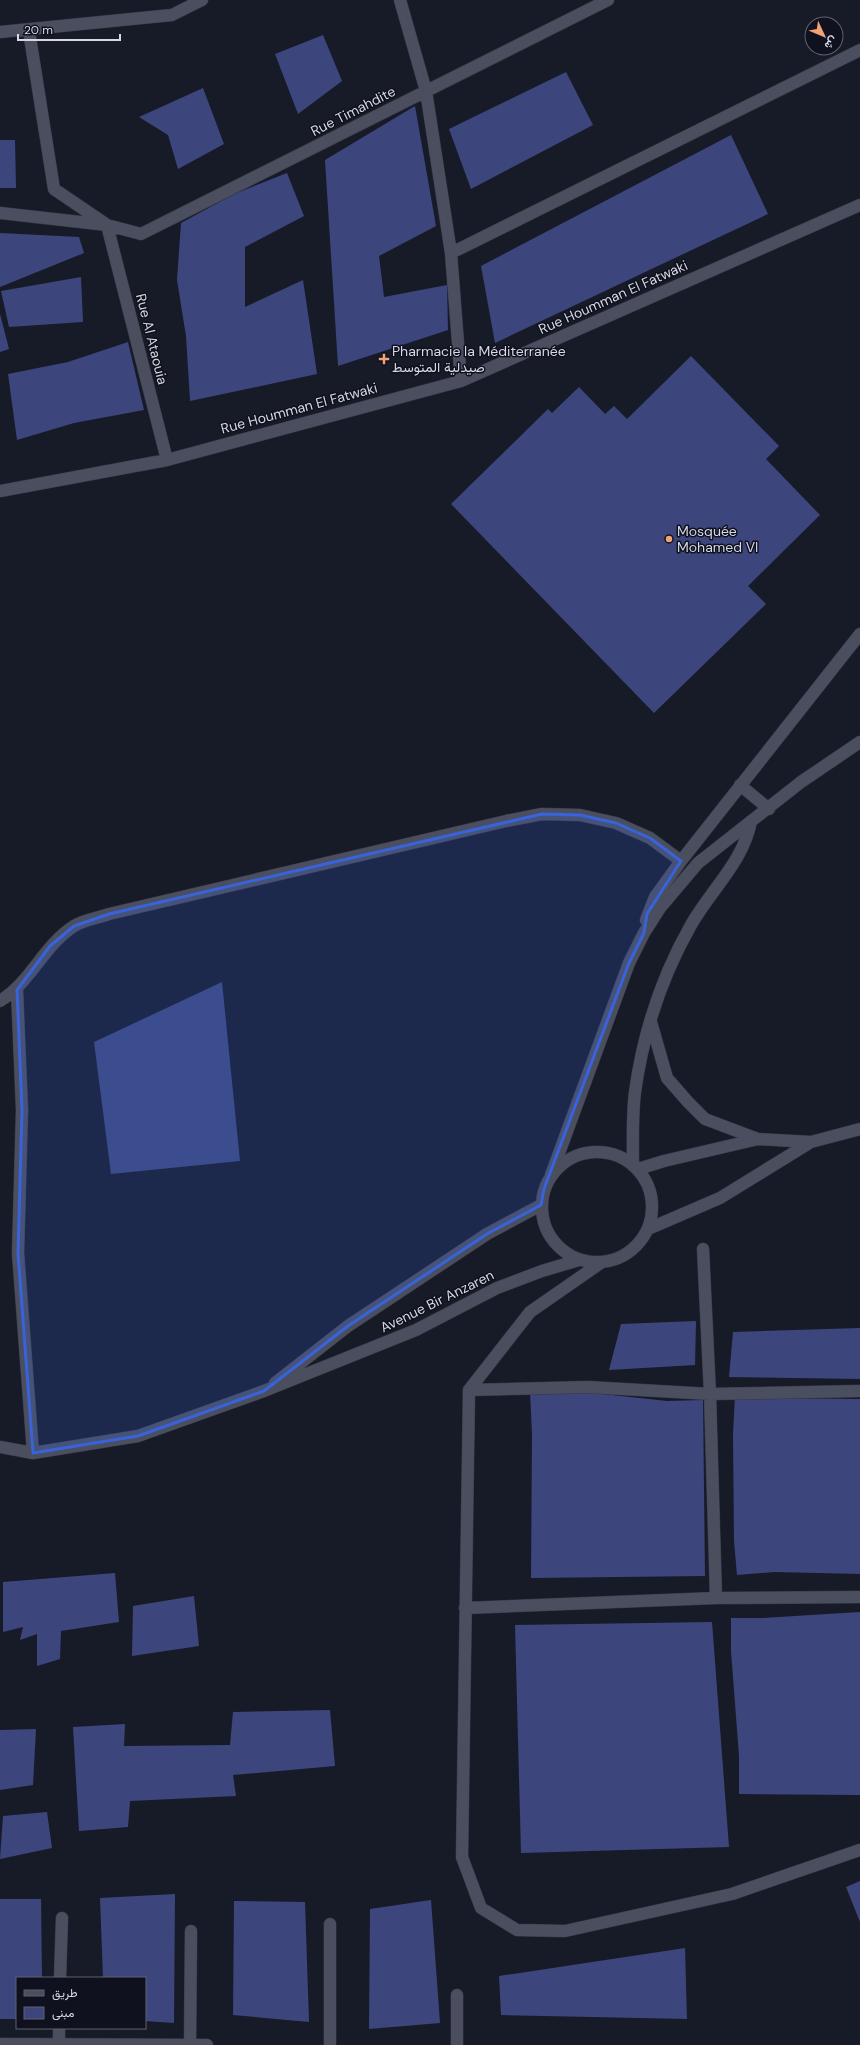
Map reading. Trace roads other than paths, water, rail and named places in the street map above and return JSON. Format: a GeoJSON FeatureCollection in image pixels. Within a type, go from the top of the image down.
{"type":"FeatureCollection","features":[{"type":"Feature","properties":{"kind":"street"},"geometry":{"type":"LineString","coordinates":[[0,32],[29,31],[172,15],[202,0]]}},
{"type":"Feature","properties":{"kind":"street"},"geometry":{"type":"LineString","coordinates":[[400,0],[426,91],[451,253],[461,380]]}},
{"type":"Feature","properties":{"kind":"street","name":"Rue Timahdite"},"geometry":{"type":"LineString","coordinates":[[107,225],[142,234],[608,0]]}},
{"type":"Feature","properties":{"kind":"street"},"geometry":{"type":"LineString","coordinates":[[29,31],[54,189],[107,225]]}},
{"type":"Feature","properties":{"kind":"street"},"geometry":{"type":"LineString","coordinates":[[451,253],[860,50]]}},
{"type":"Feature","properties":{"kind":"street","name":"Rue Houmman El Fatwaki"},"geometry":{"type":"LineString","coordinates":[[0,491],[167,460],[461,380],[860,205]]}},
{"type":"Feature","properties":{"kind":"street"},"geometry":{"type":"LineString","coordinates":[[0,213],[107,225]]}},
{"type":"Feature","properties":{"kind":"street","name":"Rue Al Ataouia"},"geometry":{"type":"LineString","coordinates":[[107,225],[167,460]]}},
{"type":"Feature","properties":{"kind":"street"},"geometry":{"type":"LineString","coordinates":[[644,933],[647,914],[655,897],[681,861],[860,634]]}},
{"type":"Feature","properties":{"kind":"street"},"geometry":{"type":"LineString","coordinates":[[551,1175],[568,1160],[590,1151],[613,1153],[636,1167],[646,1179],[650,1191],[652,1217],[648,1229],[640,1242],[630,1252],[617,1259],[602,1262],[579,1260],[563,1251],[551,1238],[543,1222],[541,1205],[544,1189],[551,1175],[629,963],[644,933],[660,908],[698,863],[817,770],[860,742]]}},
{"type":"Feature","properties":{"kind":"street"},"geometry":{"type":"LineString","coordinates":[[740,785],[769,809]]}},
{"type":"Feature","properties":{"kind":"street"},"geometry":{"type":"LineString","coordinates":[[0,1002],[17,990],[50,946],[74,926],[109,914],[506,821],[550,814],[580,815],[616,823],[650,838],[681,861]]}},
{"type":"Feature","properties":{"kind":"street"},"geometry":{"type":"LineString","coordinates":[[636,1167],[633,1129],[635,1092],[641,1057],[651,1022],[675,956],[691,925],[709,896],[738,857],[748,834],[750,821]]}},
{"type":"Feature","properties":{"kind":"street"},"geometry":{"type":"LineString","coordinates":[[17,990],[22,1110],[18,1253],[34,1453]]}},
{"type":"Feature","properties":{"kind":"street"},"geometry":{"type":"LineString","coordinates":[[651,1022],[667,1078],[688,1102],[705,1119],[758,1139]]}},
{"type":"Feature","properties":{"kind":"street"},"geometry":{"type":"LineString","coordinates":[[636,1167],[758,1139],[811,1142],[857,1131]]}},
{"type":"Feature","properties":{"kind":"street"},"geometry":{"type":"LineString","coordinates":[[648,1229],[720,1198],[811,1142]]}},
{"type":"Feature","properties":{"kind":"street","name":"Avenue Bir Anzaren"},"geometry":{"type":"LineString","coordinates":[[264,1391],[348,1326],[487,1234],[541,1205]]}},
{"type":"Feature","properties":{"kind":"street"},"geometry":{"type":"LineString","coordinates":[[703,1249],[710,1394],[716,1598]]}},
{"type":"Feature","properties":{"kind":"street","name":"Avenue Bir Anzaren"},"geometry":{"type":"LineString","coordinates":[[0,1447],[34,1453],[138,1436],[264,1391],[416,1330],[497,1288],[542,1271],[579,1260]]}},
{"type":"Feature","properties":{"kind":"street"},"geometry":{"type":"LineString","coordinates":[[602,1262],[530,1312],[469,1390],[462,1858],[481,1908],[517,1930],[565,1931],[732,1894],[860,1850]]}},
{"type":"Feature","properties":{"kind":"street"},"geometry":{"type":"LineString","coordinates":[[469,1390],[588,1386],[710,1394],[860,1391]]}},
{"type":"Feature","properties":{"kind":"street"},"geometry":{"type":"LineString","coordinates":[[465,1608],[716,1598],[860,1597]]}},
{"type":"Feature","properties":{"kind":"street"},"geometry":{"type":"LineString","coordinates":[[60,1977],[62,1918]]}},
{"type":"Feature","properties":{"kind":"street"},"geometry":{"type":"LineString","coordinates":[[330,1924],[330,2045]]}},
{"type":"Feature","properties":{"kind":"street"},"geometry":{"type":"LineString","coordinates":[[190,2045],[191,1931]]}},
{"type":"Feature","properties":{"kind":"street"},"geometry":{"type":"LineString","coordinates":[[457,1995],[457,2045]]}},
{"type":"Feature","properties":{"kind":"street"},"geometry":{"type":"LineString","coordinates":[[59,2029],[59,2045]]}},
{"type":"Feature","properties":{"kind":"street"},"geometry":{"type":"LineString","coordinates":[[0,2044],[207,2045]]}},
{"type":"Feature","properties":{"kind":"place","name":"Pharmacie la Méditerranée صيدلية المتوسط"},"geometry":{"type":"Point","coordinates":[384,359]}},
{"type":"Feature","properties":{"kind":"place","name":"Mosquée Mohamed VI"},"geometry":{"type":"Point","coordinates":[669,539]}}]}
